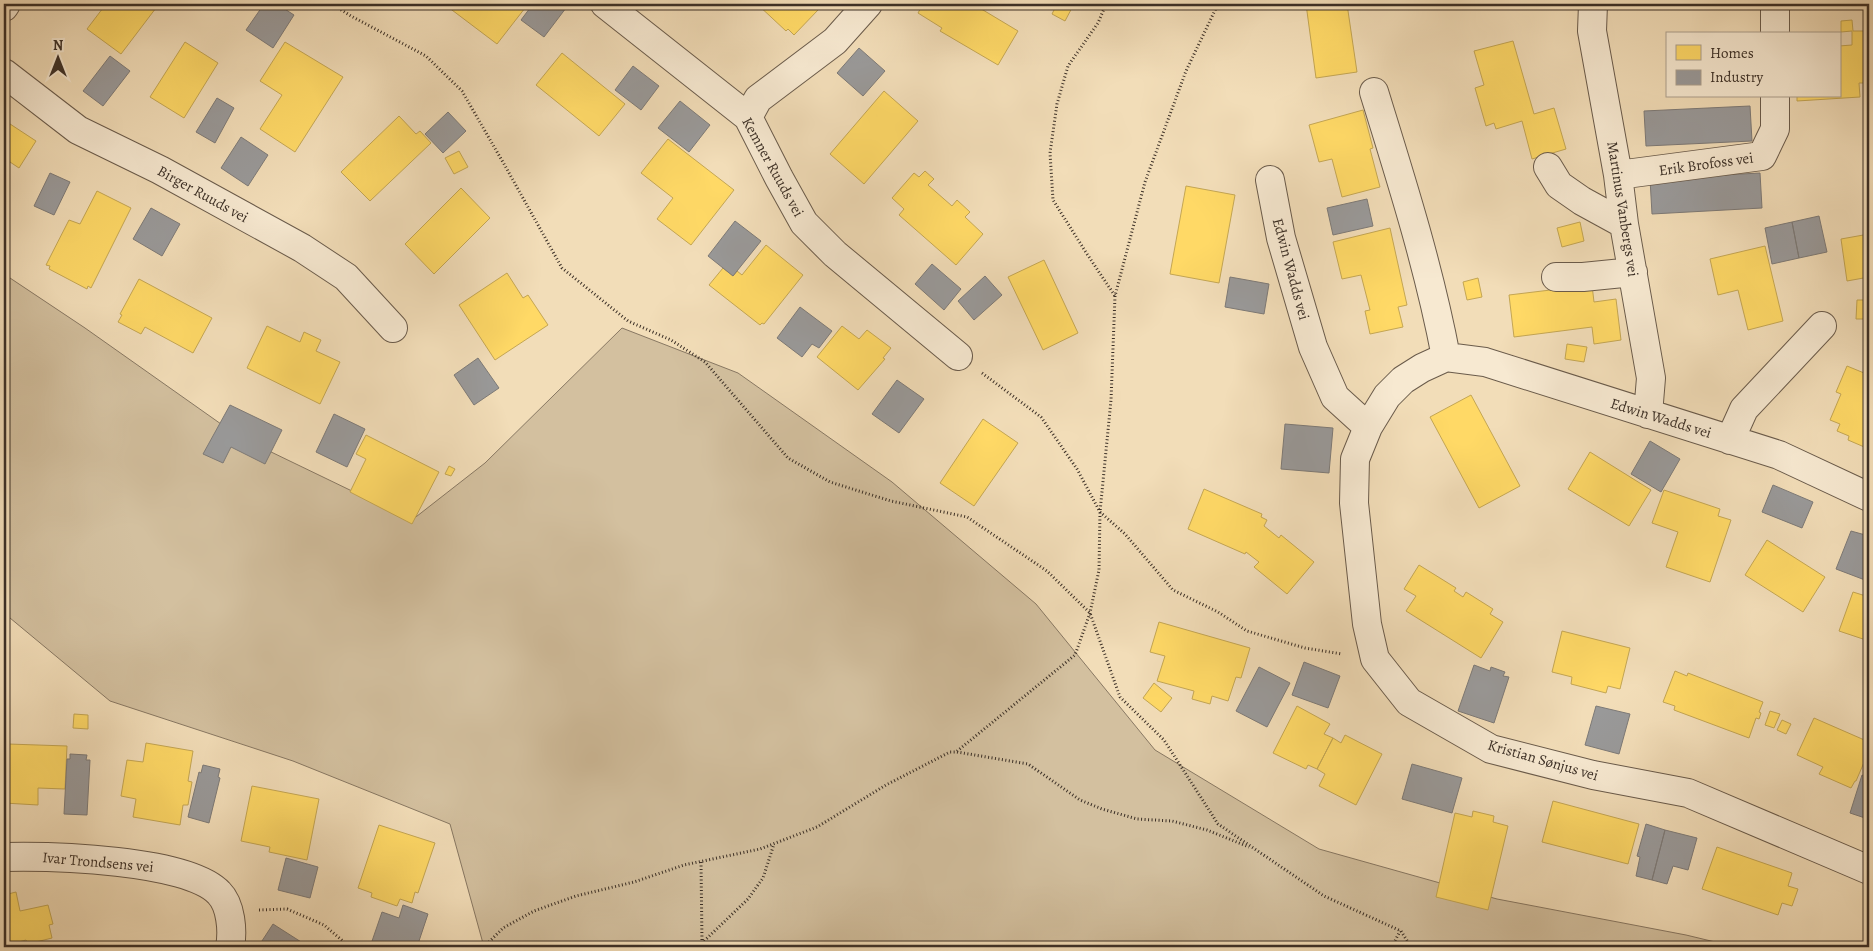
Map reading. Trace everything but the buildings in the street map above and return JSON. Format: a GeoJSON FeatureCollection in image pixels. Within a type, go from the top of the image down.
{"type":"FeatureCollection","features":[{"type":"Feature","properties":{"kind":"street","name":"Kemner Ruuds vei"},"geometry":{"type":"LineString","coordinates":[[605,4],[748,117],[804,223],[835,254],[958,356]]}},
{"type":"Feature","properties":{"kind":"street"},"geometry":{"type":"LineString","coordinates":[[748,117],[758,99],[835,41],[868,4]]}},
{"type":"Feature","properties":{"kind":"street","name":"Martinus Vanbergs vei"},"geometry":{"type":"LineString","coordinates":[[1593,4],[1592,32],[1618,175],[1624,224],[1651,378],[1648,414]]}},
{"type":"Feature","properties":{"kind":"street"},"geometry":{"type":"LineString","coordinates":[[1775,4],[1775,32]]}},
{"type":"Feature","properties":{"kind":"street","name":"Birger Ruuds vei"},"geometry":{"type":"LineString","coordinates":[[4,73],[78,130],[160,170],[302,248],[346,277],[393,328]]}},
{"type":"Feature","properties":{"kind":"street"},"geometry":{"type":"LineString","coordinates":[[1374,92],[1406,198],[1439,320],[1446,357]]}},
{"type":"Feature","properties":{"kind":"street","name":"Erik Brofoss vei"},"geometry":{"type":"LineString","coordinates":[[1618,175],[1762,156],[1775,129],[1775,98]]}},
{"type":"Feature","properties":{"kind":"street"},"geometry":{"type":"LineString","coordinates":[[1548,167],[1559,185],[1582,201],[1624,224]]}},
{"type":"Feature","properties":{"kind":"street","name":"Edwin Wadds vei"},"geometry":{"type":"LineString","coordinates":[[1270,180],[1281,238],[1312,347],[1335,397],[1368,427]]}},
{"type":"Feature","properties":{"kind":"street"},"geometry":{"type":"LineString","coordinates":[[1556,277],[1583,277],[1632,272]]}},
{"type":"Feature","properties":{"kind":"street"},"geometry":{"type":"LineString","coordinates":[[1730,440],[1744,409],[1822,326]]}},
{"type":"Feature","properties":{"kind":"street","name":"Kristian Sønjus vei"},"geometry":{"type":"LineString","coordinates":[[1446,357],[1402,380],[1387,396],[1368,427],[1355,459],[1354,503],[1367,624],[1375,659],[1409,702],[1491,749],[1593,775],[1688,793],[1869,870]]}},
{"type":"Feature","properties":{"kind":"street","name":"Edwin Wadds vei"},"geometry":{"type":"LineString","coordinates":[[1446,357],[1485,362],[1779,455],[1869,497]]}},
{"type":"Feature","properties":{"kind":"street","name":"Ivar Trondsens vei"},"geometry":{"type":"LineString","coordinates":[[4,856],[30,856],[154,866],[194,877],[219,893],[228,911],[232,934],[230,947]]}},
{"type":"Feature","properties":{"kind":"path"},"geometry":{"type":"LineString","coordinates":[[332,4],[426,56],[462,91],[562,268],[628,321],[671,340],[706,362],[788,458],[830,482],[891,501],[967,517],[1047,570],[1090,613],[1120,697],[1164,740],[1218,824],[1324,896],[1401,931],[1411,947]]}},
{"type":"Feature","properties":{"kind":"path"},"geometry":{"type":"LineString","coordinates":[[1106,4],[1098,23],[1068,66],[1057,104],[1050,153],[1053,200],[1115,296]]}},
{"type":"Feature","properties":{"kind":"path"},"geometry":{"type":"LineString","coordinates":[[956,752],[1075,655],[1090,613],[1099,570],[1100,512],[1111,400],[1115,296],[1145,182],[1186,71],[1218,4]]}},
{"type":"Feature","properties":{"kind":"path"},"geometry":{"type":"LineString","coordinates":[[958,356],[1041,417],[1077,469],[1100,512],[1124,534],[1173,590],[1218,612],[1247,632],[1305,648],[1375,659]]}},
{"type":"Feature","properties":{"kind":"path"},"geometry":{"type":"LineString","coordinates":[[484,947],[503,928],[534,911],[576,896],[634,882],[684,865],[760,849],[817,827],[886,785],[950,752],[1028,764],[1080,800],[1102,809],[1137,818],[1172,821],[1207,830],[1254,849]]}},
{"type":"Feature","properties":{"kind":"path"},"geometry":{"type":"LineString","coordinates":[[702,945],[748,899],[763,878],[774,844]]}},
{"type":"Feature","properties":{"kind":"path"},"geometry":{"type":"LineString","coordinates":[[701,862],[702,945]]}},
{"type":"Feature","properties":{"kind":"path"},"geometry":{"type":"LineString","coordinates":[[228,911],[287,908],[324,925],[350,947]]}},
{"type":"Feature","properties":{"kind":"path"},"geometry":{"type":"LineString","coordinates":[[1392,947],[1401,931]]}},
{"type":"Feature","properties":{"kind":"shaded area"},"geometry":{"type":"Polygon","coordinates":[[[4,274],[85,328],[238,436],[412,520],[485,463],[622,328],[738,373],[892,482],[1036,604],[1155,750],[1319,849],[1497,899],[1686,935],[1736,947],[484,947],[450,824],[293,761],[110,701],[4,613],[4,274]]]}}]}
